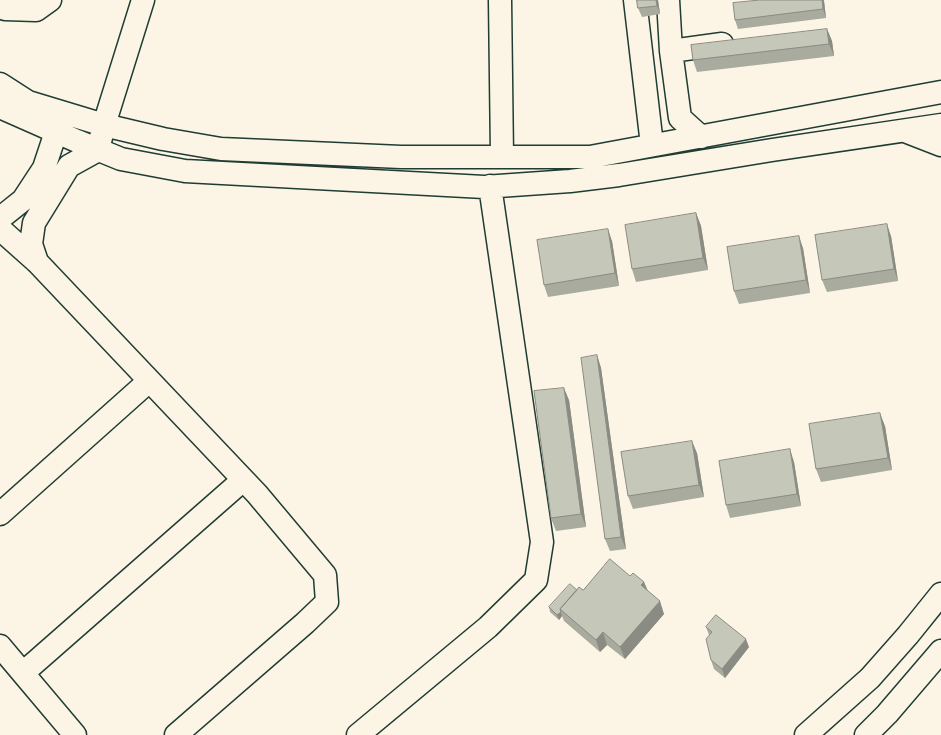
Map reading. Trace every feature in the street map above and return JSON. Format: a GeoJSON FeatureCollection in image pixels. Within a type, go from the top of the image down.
{"type":"FeatureCollection","features":[{"type":"Feature","properties":{"kind":"street"},"geometry":{"type":"LineString","coordinates":[[0,6],[5,9],[36,10],[50,0]]}},
{"type":"Feature","properties":{"kind":"street"},"geometry":{"type":"LineString","coordinates":[[37,262],[31,244],[34,223],[69,166],[98,150],[104,125],[143,0]]}},
{"type":"Feature","properties":{"kind":"street"},"geometry":{"type":"LineString","coordinates":[[500,0],[502,156]]}},
{"type":"Feature","properties":{"kind":"street"},"geometry":{"type":"LineString","coordinates":[[636,0],[652,145]]}},
{"type":"Feature","properties":{"kind":"street"},"geometry":{"type":"LineString","coordinates":[[668,0],[671,51],[680,118],[701,137]]}},
{"type":"Feature","properties":{"kind":"street"},"geometry":{"type":"LineString","coordinates":[[671,51],[742,42]]}},
{"type":"Feature","properties":{"kind":"street"},"geometry":{"type":"LineString","coordinates":[[0,84],[28,102],[104,125],[163,139],[221,149],[401,156],[590,157],[938,91]]}},
{"type":"Feature","properties":{"kind":"street"},"geometry":{"type":"LineString","coordinates":[[0,107],[121,159],[185,171],[490,186],[570,181],[619,175],[772,150],[941,125]]}},
{"type":"Feature","properties":{"kind":"street"},"geometry":{"type":"LineString","coordinates":[[904,131],[941,145]]}},
{"type":"Feature","properties":{"kind":"street"},"geometry":{"type":"LineString","coordinates":[[0,216],[3,216],[23,200],[44,168],[56,132]]}},
{"type":"Feature","properties":{"kind":"street"},"geometry":{"type":"LineString","coordinates":[[358,735],[488,627],[536,580],[542,542],[490,186]]}},
{"type":"Feature","properties":{"kind":"street"},"geometry":{"type":"LineString","coordinates":[[0,230],[37,262],[243,480],[325,575],[326,602],[305,623],[176,735]]}},
{"type":"Feature","properties":{"kind":"street"},"geometry":{"type":"LineString","coordinates":[[0,514],[149,381]]}},
{"type":"Feature","properties":{"kind":"street"},"geometry":{"type":"LineString","coordinates":[[22,673],[243,480]]}},
{"type":"Feature","properties":{"kind":"street"},"geometry":{"type":"LineString","coordinates":[[806,735],[870,678],[908,635],[941,594]]}},
{"type":"Feature","properties":{"kind":"street"},"geometry":{"type":"LineString","coordinates":[[0,646],[75,735]]}},
{"type":"Feature","properties":{"kind":"street"},"geometry":{"type":"LineString","coordinates":[[866,735],[887,714],[941,651]]}},
{"type":"Feature","properties":{"kind":"building"},"geometry":{"type":"Polygon","coordinates":[[[637,0],[656,0],[657,6],[638,8],[637,0]]]}},
{"type":"Feature","properties":{"kind":"building"},"geometry":{"type":"Polygon","coordinates":[[[760,0],[822,0],[823,9],[735,20],[733,3],[760,0]]]}},
{"type":"Feature","properties":{"kind":"building"},"geometry":{"type":"Polygon","coordinates":[[[827,29],[829,44],[693,60],[691,45],[827,29]]]}},
{"type":"Feature","properties":{"kind":"building"},"geometry":{"type":"Polygon","coordinates":[[[696,213],[703,258],[632,269],[625,225],[696,213]]]}},
{"type":"Feature","properties":{"kind":"building"},"geometry":{"type":"Polygon","coordinates":[[[887,224],[894,269],[822,280],[815,235],[887,224]]]}},
{"type":"Feature","properties":{"kind":"building"},"geometry":{"type":"Polygon","coordinates":[[[608,229],[615,273],[544,285],[537,240],[608,229]]]}},
{"type":"Feature","properties":{"kind":"building"},"geometry":{"type":"Polygon","coordinates":[[[799,236],[806,280],[734,291],[727,247],[799,236]]]}},
{"type":"Feature","properties":{"kind":"building"},"geometry":{"type":"Polygon","coordinates":[[[597,355],[621,537],[605,539],[581,358],[597,355]]]}},
{"type":"Feature","properties":{"kind":"building"},"geometry":{"type":"Polygon","coordinates":[[[564,388],[581,514],[551,518],[534,391],[564,388]]]}},
{"type":"Feature","properties":{"kind":"building"},"geometry":{"type":"Polygon","coordinates":[[[880,413],[888,458],[816,469],[809,424],[880,413]]]}},
{"type":"Feature","properties":{"kind":"building"},"geometry":{"type":"Polygon","coordinates":[[[692,441],[699,485],[628,496],[621,452],[692,441]]]}},
{"type":"Feature","properties":{"kind":"building"},"geometry":{"type":"Polygon","coordinates":[[[790,449],[797,494],[726,505],[719,461],[790,449]]]}},
{"type":"Feature","properties":{"kind":"building"},"geometry":{"type":"Polygon","coordinates":[[[610,559],[630,576],[633,573],[644,582],[641,585],[660,601],[620,647],[603,632],[596,640],[560,609],[579,587],[583,590],[610,559]]]}},
{"type":"Feature","properties":{"kind":"building"},"geometry":{"type":"Polygon","coordinates":[[[570,584],[577,590],[560,609],[561,612],[557,615],[549,607],[570,584]]]}},
{"type":"Feature","properties":{"kind":"building"},"geometry":{"type":"Polygon","coordinates":[[[716,615],[746,639],[722,669],[711,660],[706,639],[712,632],[706,627],[716,615]]]}}]}
